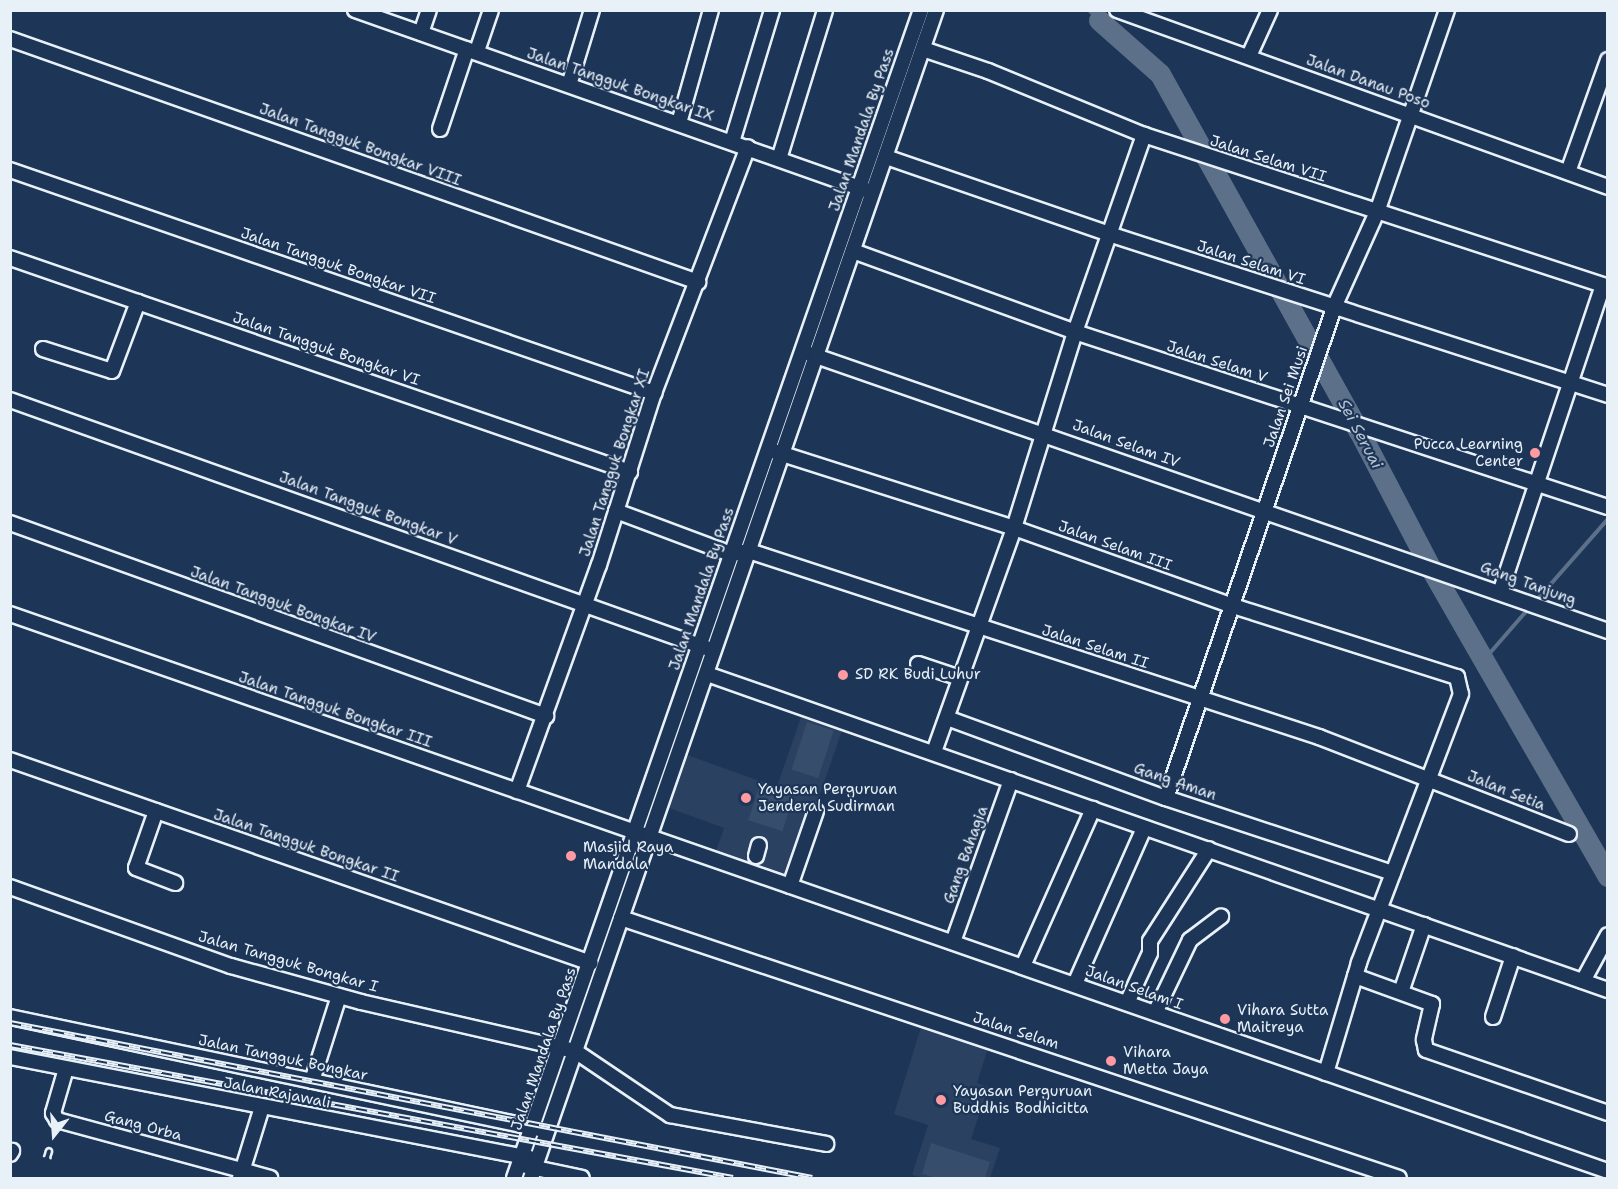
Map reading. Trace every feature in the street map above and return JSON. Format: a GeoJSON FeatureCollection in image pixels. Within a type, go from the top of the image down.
{"type":"FeatureCollection","features":[{"type":"Feature","properties":{"kind":"street","name":"Jalan Tangguk Bongkar IX"},"geometry":{"type":"LineString","coordinates":[[355,10],[873,193]]}},
{"type":"Feature","properties":{"kind":"street"},"geometry":{"type":"LineString","coordinates":[[421,33],[429,10]]}},
{"type":"Feature","properties":{"kind":"street"},"geometry":{"type":"LineString","coordinates":[[440,129],[491,10]]}},
{"type":"Feature","properties":{"kind":"street"},"geometry":{"type":"LineString","coordinates":[[569,85],[592,10]]}},
{"type":"Feature","properties":{"kind":"street"},"geometry":{"type":"LineString","coordinates":[[679,123],[711,10]]}},
{"type":"Feature","properties":{"kind":"street"},"geometry":{"type":"LineString","coordinates":[[732,142],[772,10]]}},
{"type":"Feature","properties":{"kind":"street"},"geometry":{"type":"LineString","coordinates":[[779,159],[825,10]]}},
{"type":"Feature","properties":{"kind":"street","name":"Jalan Mandala By Pass"},"geometry":{"type":"LineString","coordinates":[[514,1179],[621,918],[707,674],[749,551],[774,451],[803,351],[921,10]]}},
{"type":"Feature","properties":{"kind":"street","name":"Jalan Mandala By Pass"},"geometry":{"type":"LineString","coordinates":[[534,1169],[548,1130],[591,963],[731,554],[817,356],[936,10]]}},
{"type":"Feature","properties":{"kind":"street","name":"Jalan Danau Poso"},"geometry":{"type":"LineString","coordinates":[[1117,10],[1250,56],[1608,187]]}},
{"type":"Feature","properties":{"kind":"street"},"geometry":{"type":"LineString","coordinates":[[1250,56],[1270,10]]}},
{"type":"Feature","properties":{"kind":"street","name":"Jalan Sei Musi"},"geometry":{"type":"LineString","coordinates":[[1166,798],[1335,305],[1377,212],[1408,114],[1447,10]]}},
{"type":"Feature","properties":{"kind":"street","name":"Jalan Tangguk Bongkar VIII"},"geometry":{"type":"LineString","coordinates":[[10,39],[698,282]]}},
{"type":"Feature","properties":{"kind":"street","name":"Jalan Selam VII"},"geometry":{"type":"LineString","coordinates":[[923,49],[988,70],[1144,135],[1605,287]]}},
{"type":"Feature","properties":{"kind":"street"},"geometry":{"type":"LineString","coordinates":[[1568,172],[1608,60]]}},
{"type":"Feature","properties":{"kind":"street"},"geometry":{"type":"LineString","coordinates":[[934,752],[1014,528],[1075,332],[1144,135]]}},
{"type":"Feature","properties":{"kind":"street","name":"Jalan Tangguk Bongkar XI"},"geometry":{"type":"LineString","coordinates":[[517,791],[586,604],[654,393],[748,147]]}},
{"type":"Feature","properties":{"kind":"street","name":"Jalan Selam VI"},"geometry":{"type":"LineString","coordinates":[[886,157],[1109,234],[1335,305],[1608,395]]}},
{"type":"Feature","properties":{"kind":"street","name":"Jalan Tangguk Bongkar VII"},"geometry":{"type":"LineString","coordinates":[[10,170],[654,393]]}},
{"type":"Feature","properties":{"kind":"street","name":"Jalan Selam V"},"geometry":{"type":"LineString","coordinates":[[853,251],[1075,332],[1608,507]]}},
{"type":"Feature","properties":{"kind":"street","name":"Jalan Tangguk Bongkar VI"},"geometry":{"type":"LineString","coordinates":[[10,258],[630,472]]}},
{"type":"Feature","properties":{"kind":"street"},"geometry":{"type":"LineString","coordinates":[[1501,590],[1605,287]]}},
{"type":"Feature","properties":{"kind":"street"},"geometry":{"type":"LineString","coordinates":[[43,349],[112,371],[138,302]]}},
{"type":"Feature","properties":{"kind":"street","name":"Jalan Selam IV"},"geometry":{"type":"LineString","coordinates":[[803,351],[1437,569]]}},
{"type":"Feature","properties":{"kind":"street","name":"Jalan Tangguk Bongkar V"},"geometry":{"type":"LineString","coordinates":[[10,400],[714,651]]}},
{"type":"Feature","properties":{"kind":"street","name":"Jalan Selam III"},"geometry":{"type":"LineString","coordinates":[[774,451],[1014,528],[1233,606],[1451,674],[1460,682],[1461,694],[1430,779]]}},
{"type":"Feature","properties":{"kind":"street"},"geometry":{"type":"LineString","coordinates":[[616,511],[731,554],[749,551]]}},
{"type":"Feature","properties":{"kind":"street","name":"Jalan Tangguk Bongkar IV"},"geometry":{"type":"LineString","coordinates":[[10,523],[546,716]]}},
{"type":"Feature","properties":{"kind":"street","name":"Jalan Selam II"},"geometry":{"type":"LineString","coordinates":[[749,551],[1202,698],[1430,779]]}},
{"type":"Feature","properties":{"kind":"street","name":"Gang Tanjung"},"geometry":{"type":"LineString","coordinates":[[1437,569],[1608,630]]}},
{"type":"Feature","properties":{"kind":"street","name":"Jalan Tangguk Bongkar III"},"geometry":{"type":"LineString","coordinates":[[10,614],[649,839]]}},
{"type":"Feature","properties":{"kind":"street"},"geometry":{"type":"LineString","coordinates":[[918,664],[960,678]]}},
{"type":"Feature","properties":{"kind":"street"},"geometry":{"type":"LineString","coordinates":[[707,674],[934,752],[1143,828],[1209,849],[1379,913],[1424,926],[1608,990]]}},
{"type":"Feature","properties":{"kind":"street","name":"Gang Aman"},"geometry":{"type":"LineString","coordinates":[[947,718],[1166,798],[1393,873]]}},
{"type":"Feature","properties":{"kind":"street","name":"Jalan Tangguk Bongkar II"},"geometry":{"type":"LineString","coordinates":[[10,760],[591,963]]}},
{"type":"Feature","properties":{"kind":"street"},"geometry":{"type":"LineString","coordinates":[[1326,1073],[1355,976],[1430,779]]}},
{"type":"Feature","properties":{"kind":"street","name":"Jalan Setia"},"geometry":{"type":"LineString","coordinates":[[1430,779],[1569,834]]}},
{"type":"Feature","properties":{"kind":"street","name":"Gang Bahagia"},"geometry":{"type":"LineString","coordinates":[[952,942],[1011,780]]}},
{"type":"Feature","properties":{"kind":"street"},"geometry":{"type":"LineString","coordinates":[[1023,966],[1093,809]]}},
{"type":"Feature","properties":{"kind":"street"},"geometry":{"type":"LineString","coordinates":[[156,811],[137,870],[175,883]]}},
{"type":"Feature","properties":{"kind":"street"},"geometry":{"type":"LineString","coordinates":[[790,886],[816,811]]}},
{"type":"Feature","properties":{"kind":"street"},"geometry":{"type":"LineString","coordinates":[[1075,984],[1143,828]]}},
{"type":"Feature","properties":{"kind":"street","name":"Jalan Selam I"},"geometry":{"type":"LineString","coordinates":[[649,839],[1075,984],[1608,1171]]}},
{"type":"Feature","properties":{"kind":"street"},"geometry":{"type":"LineString","coordinates":[[1127,1003],[1150,953],[1150,941],[1209,849]]}},
{"type":"Feature","properties":{"kind":"street","name":"Jalan Tangguk Bongkar I"},"geometry":{"type":"LineString","coordinates":[[10,888],[231,966],[339,996],[569,1049]]}},
{"type":"Feature","properties":{"kind":"street"},"geometry":{"type":"LineString","coordinates":[[1155,1013],[1190,940],[1221,917]]}},
{"type":"Feature","properties":{"kind":"street","name":"Jalan Selam"},"geometry":{"type":"LineString","coordinates":[[621,918],[1399,1179]]}},
{"type":"Feature","properties":{"kind":"street"},"geometry":{"type":"LineString","coordinates":[[1401,992],[1424,926]]}},
{"type":"Feature","properties":{"kind":"street"},"geometry":{"type":"LineString","coordinates":[[1583,981],[1608,935]]}},
{"type":"Feature","properties":{"kind":"street"},"geometry":{"type":"LineString","coordinates":[[1493,1017],[1513,956]]}},
{"type":"Feature","properties":{"kind":"street"},"geometry":{"type":"LineString","coordinates":[[1355,976],[1433,1006],[1424,1040],[1426,1050],[1608,1113]]}},
{"type":"Feature","properties":{"kind":"street"},"geometry":{"type":"LineString","coordinates":[[312,1081],[339,996]]}},
{"type":"Feature","properties":{"kind":"street","name":"Jalan Tangguk Bongkar"},"geometry":{"type":"LineString","coordinates":[[10,1017],[548,1130]]}},
{"type":"Feature","properties":{"kind":"street"},"geometry":{"type":"LineString","coordinates":[[569,1049],[670,1115],[826,1144]]}},
{"type":"Feature","properties":{"kind":"street","name":"Jalan Rajawali"},"geometry":{"type":"LineString","coordinates":[[10,1057],[521,1160],[534,1169],[582,1179]]}},
{"type":"Feature","properties":{"kind":"street","name":"Gang Orba"},"geometry":{"type":"LineString","coordinates":[[65,1072],[53,1113],[57,1120],[242,1174],[270,1179]]}},
{"type":"Feature","properties":{"kind":"street"},"geometry":{"type":"LineString","coordinates":[[242,1174],[262,1107]]}},
{"type":"Feature","properties":{"kind":"shaded area","name":"Yayasan Perguruan Jenderal Sudirman"},"geometry":{"type":"Polygon","coordinates":[[[803,711],[844,725],[790,880],[715,854],[724,828],[669,808],[687,755],[777,787],[803,711]]]}},
{"type":"Feature","properties":{"kind":"shaded area"},"geometry":{"type":"Polygon","coordinates":[[[807,722],[834,731],[818,778],[792,770],[807,722]]]}},
{"type":"Feature","properties":{"kind":"shaded area"},"geometry":{"type":"Polygon","coordinates":[[[760,784],[794,795],[782,831],[748,820],[760,784]]]}},
{"type":"Feature","properties":{"kind":"shaded area","name":"Yayasan Perguruan Buddhis Bodhicitta"},"geometry":{"type":"Polygon","coordinates":[[[922,1024],[989,1045],[977,1083],[988,1087],[971,1139],[1000,1148],[990,1178],[924,1178],[912,1175],[928,1125],[894,1114],[922,1024]]]}},
{"type":"Feature","properties":{"kind":"shaded area"},"geometry":{"type":"Polygon","coordinates":[[[931,1143],[990,1162],[985,1178],[936,1178],[922,1174],[931,1143]]]}},
{"type":"Feature","properties":{"kind":"waterway","name":"Sei Seruai"},"geometry":{"type":"LineString","coordinates":[[1089,10],[1099,20]]}},
{"type":"Feature","properties":{"kind":"waterway","name":"Sei Seruai"},"geometry":{"type":"LineString","coordinates":[[1099,20],[1160,74],[1359,431],[1430,567],[1608,877]]}},
{"type":"Feature","properties":{"kind":"waterway"},"geometry":{"type":"LineString","coordinates":[[1535,602],[1608,519]]}},
{"type":"Feature","properties":{"kind":"waterway"},"geometry":{"type":"LineString","coordinates":[[1483,661],[1530,607]]}},
{"type":"Feature","properties":{"kind":"railway"},"geometry":{"type":"LineString","coordinates":[[10,1023],[812,1178]]}},
{"type":"Feature","properties":{"kind":"railway"},"geometry":{"type":"LineString","coordinates":[[10,1045],[733,1178]]}},
{"type":"Feature","properties":{"kind":"place","name":"Pucca Learning Center"},"geometry":{"type":"Point","coordinates":[1535,453]}},
{"type":"Feature","properties":{"kind":"place","name":"SD RK Budi Luhur"},"geometry":{"type":"Point","coordinates":[843,675]}},
{"type":"Feature","properties":{"kind":"place","name":"Yayasan Perguruan Jenderal Sudirman"},"geometry":{"type":"Point","coordinates":[746,798]}},
{"type":"Feature","properties":{"kind":"place","name":"Masjid Raya Mandala"},"geometry":{"type":"Point","coordinates":[571,856]}},
{"type":"Feature","properties":{"kind":"place","name":"Vihara Sutta Maitreya"},"geometry":{"type":"Point","coordinates":[1225,1019]}},
{"type":"Feature","properties":{"kind":"place","name":"Vihara Metta Jaya"},"geometry":{"type":"Point","coordinates":[1111,1061]}},
{"type":"Feature","properties":{"kind":"place","name":"Yayasan Perguruan Buddhis Bodhicitta"},"geometry":{"type":"Point","coordinates":[941,1100]}}]}
